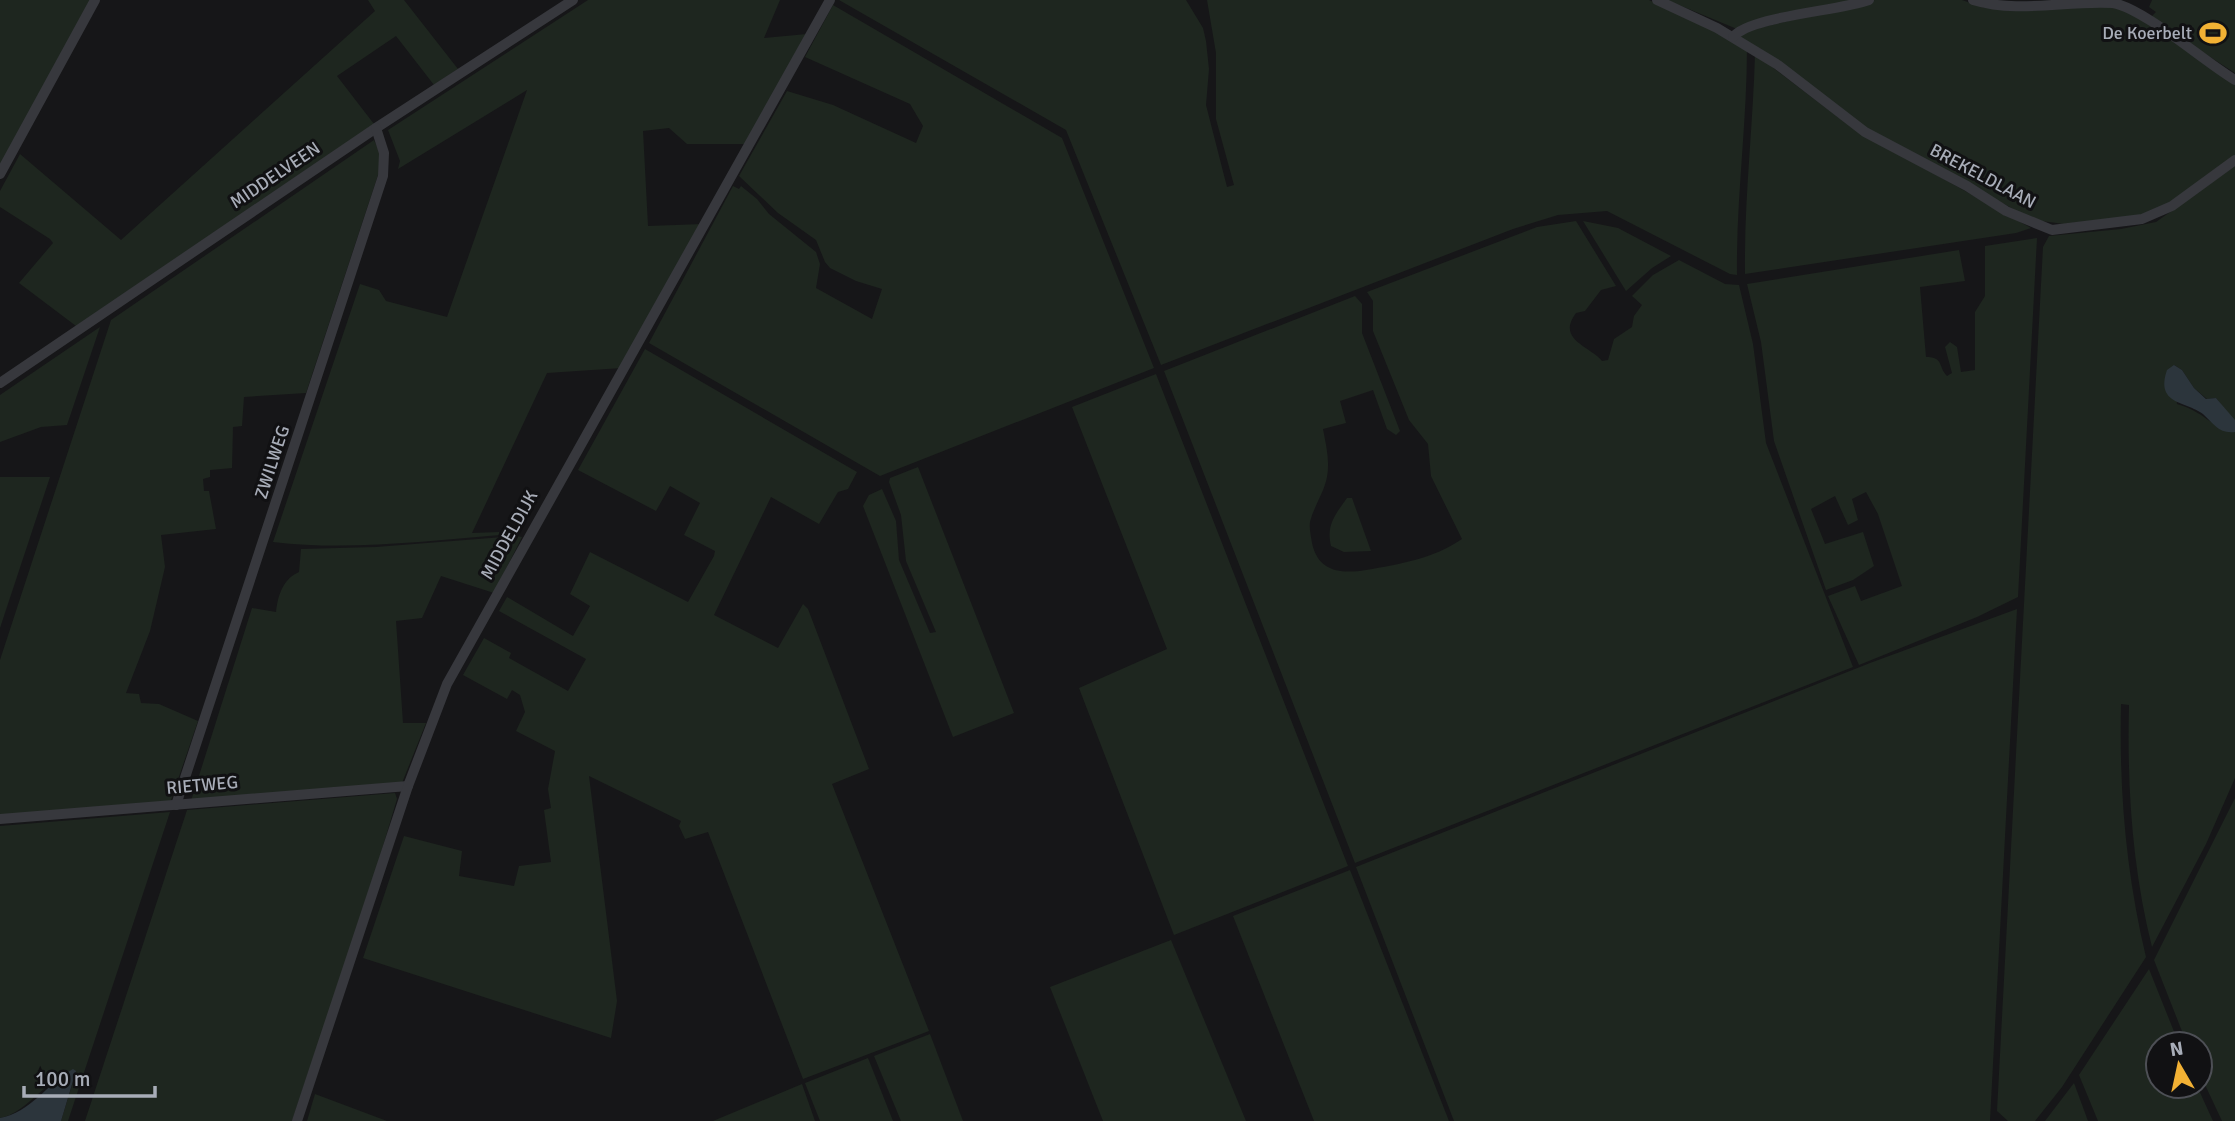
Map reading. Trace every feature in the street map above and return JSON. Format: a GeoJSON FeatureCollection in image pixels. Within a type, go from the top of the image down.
{"type":"FeatureCollection","features":[{"type":"Feature","properties":{"kind":"street"},"geometry":{"type":"LineString","coordinates":[[0,174],[95,0]]}},
{"type":"Feature","properties":{"kind":"street","name":"MIDDELVEEN"},"geometry":{"type":"LineString","coordinates":[[0,383],[376,128],[573,0]]}},
{"type":"Feature","properties":{"kind":"street","name":"MIDDELDIJK"},"geometry":{"type":"LineString","coordinates":[[297,1121],[408,786],[432,718],[461,656],[830,0]]}},
{"type":"Feature","properties":{"kind":"street","name":"BREKELDLAAN"},"geometry":{"type":"LineString","coordinates":[[1657,0],[1732,37],[1778,65],[1865,132],[1967,186],[2006,211],[2052,230],[2142,219],[2172,206],[2235,160]]}},
{"type":"Feature","properties":{"kind":"street"},"geometry":{"type":"LineString","coordinates":[[1732,37],[1737,31],[1777,20],[1869,0]]}},
{"type":"Feature","properties":{"kind":"street"},"geometry":{"type":"LineString","coordinates":[[1973,0],[2017,6],[2106,2],[2122,6],[2140,13],[2235,80]]}},
{"type":"Feature","properties":{"kind":"street","name":"ZWILWEG"},"geometry":{"type":"LineString","coordinates":[[176,805],[383,176],[384,153],[376,128]]}},
{"type":"Feature","properties":{"kind":"street","name":"RIETWEG"},"geometry":{"type":"LineString","coordinates":[[0,819],[408,786]]}},
{"type":"Feature","properties":{"kind":"shaded area"},"geometry":{"type":"Polygon","coordinates":[[[0,0],[94,0],[0,169],[0,0]]]}},
{"type":"Feature","properties":{"kind":"shaded area"},"geometry":{"type":"Polygon","coordinates":[[[368,0],[404,0],[458,69],[434,85],[396,36],[337,76],[374,124],[76,326],[19,283],[53,243],[0,207],[0,191],[20,154],[121,240],[375,11],[368,0]]]}},
{"type":"Feature","properties":{"kind":"shaded area"},"geometry":{"type":"Polygon","coordinates":[[[588,0],[780,0],[764,38],[807,34],[747,144],[687,144],[669,128],[643,131],[648,226],[703,224],[622,368],[547,373],[472,533],[499,532],[500,535],[330,546],[273,542],[360,284],[379,290],[386,301],[447,317],[527,90],[398,169],[400,161],[388,130],[588,0]]]}},
{"type":"Feature","properties":{"kind":"shaded area"},"geometry":{"type":"Polygon","coordinates":[[[839,0],[1186,0],[1203,28],[1206,41],[1209,69],[1206,105],[1227,187],[1234,185],[1216,119],[1216,53],[1207,0],[1649,0],[1747,47],[1737,275],[1730,274],[1607,211],[1558,215],[1513,229],[1161,365],[1066,130],[839,0]]]}},
{"type":"Feature","properties":{"kind":"shaded area"},"geometry":{"type":"Polygon","coordinates":[[[1667,0],[1861,0],[1737,29],[1667,0]]]}},
{"type":"Feature","properties":{"kind":"shaded area"},"geometry":{"type":"Polygon","coordinates":[[[1875,0],[1962,0],[1985,8],[2103,4],[2133,11],[2235,83],[2235,156],[2166,205],[2143,215],[2064,224],[2034,220],[1878,137],[1742,41],[1739,33],[1875,0]]]}},
{"type":"Feature","properties":{"kind":"shaded area","name":"De Koerbelt"},"geometry":{"type":"Polygon","coordinates":[[[2152,0],[2235,0],[2235,73],[2150,18],[2156,12],[2149,7],[2152,0]]]}},
{"type":"Feature","properties":{"kind":"shaded area"},"geometry":{"type":"Polygon","coordinates":[[[833,5],[1062,138],[1154,368],[880,476],[649,343],[733,186],[739,189],[741,186],[757,199],[769,214],[816,252],[820,264],[816,288],[872,319],[882,289],[856,281],[830,268],[816,240],[778,213],[739,176],[787,91],[833,105],[916,143],[923,126],[910,104],[805,57],[833,5]]]}},
{"type":"Feature","properties":{"kind":"shaded area"},"geometry":{"type":"Polygon","coordinates":[[[1755,54],[1851,127],[2031,228],[2016,233],[1745,274],[1755,54]]]}},
{"type":"Feature","properties":{"kind":"shaded area"},"geometry":{"type":"Polygon","coordinates":[[[374,140],[381,155],[379,172],[306,393],[244,397],[242,426],[233,427],[232,468],[210,470],[210,477],[203,479],[204,491],[209,491],[216,529],[161,535],[165,567],[150,631],[126,693],[139,694],[141,703],[159,704],[198,721],[170,803],[0,817],[0,660],[111,320],[374,140]]]}},
{"type":"Feature","properties":{"kind":"shaded area"},"geometry":{"type":"Polygon","coordinates":[[[2235,166],[2235,422],[2216,398],[2207,399],[2194,388],[2182,370],[2174,365],[2177,404],[2235,432],[2235,778],[2206,844],[2152,947],[2132,827],[2129,705],[2121,704],[2125,832],[2133,894],[2146,957],[2062,1087],[2035,1121],[2008,1121],[1997,1111],[2043,247],[2049,236],[2121,229],[2156,222],[2235,166]]]}},
{"type":"Feature","properties":{"kind":"shaded area"},"geometry":{"type":"Polygon","coordinates":[[[1576,221],[1616,286],[1601,290],[1585,311],[1576,313],[1571,322],[1572,336],[1602,361],[1608,360],[1614,339],[1632,327],[1634,316],[1642,305],[1632,296],[1653,275],[1679,260],[1725,284],[1739,285],[1753,344],[1766,443],[1853,667],[1355,863],[1164,371],[1355,296],[1362,304],[1362,333],[1400,431],[1396,435],[1387,429],[1373,390],[1340,401],[1346,423],[1323,429],[1328,471],[1324,489],[1310,522],[1312,543],[1319,560],[1325,565],[1348,572],[1404,563],[1428,556],[1462,539],[1431,476],[1428,444],[1409,420],[1373,331],[1373,301],[1367,292],[1537,227],[1576,221]]]}},
{"type":"Feature","properties":{"kind":"shaded area"},"geometry":{"type":"Polygon","coordinates":[[[1583,221],[1618,228],[1671,256],[1652,268],[1626,291],[1583,221]]]}},
{"type":"Feature","properties":{"kind":"shaded area"},"geometry":{"type":"Polygon","coordinates":[[[2037,238],[2018,597],[1977,617],[1859,665],[1828,596],[1855,586],[1861,601],[1902,586],[1878,514],[1866,492],[1852,499],[1858,520],[1848,525],[1835,496],[1811,509],[1825,544],[1863,532],[1874,566],[1853,580],[1826,590],[1774,441],[1761,342],[1747,284],[1959,250],[1965,281],[1920,287],[1926,357],[1936,359],[1947,376],[1952,373],[1945,347],[1950,342],[1957,347],[1961,372],[1975,370],[1975,312],[1985,296],[1985,246],[2037,238]]]}},
{"type":"Feature","properties":{"kind":"shaded area"},"geometry":{"type":"Polygon","coordinates":[[[100,327],[67,425],[41,427],[0,442],[0,395],[100,327]]]}},
{"type":"Feature","properties":{"kind":"shaded area"},"geometry":{"type":"Polygon","coordinates":[[[645,349],[857,472],[848,489],[838,492],[819,524],[771,497],[714,615],[778,648],[803,604],[808,609],[869,769],[832,784],[929,1031],[803,1079],[708,832],[685,839],[679,826],[681,821],[589,776],[617,1001],[611,1038],[363,958],[404,836],[462,851],[459,876],[514,886],[519,866],[551,862],[544,810],[551,808],[548,789],[555,751],[516,731],[525,712],[520,695],[512,690],[507,699],[463,675],[484,638],[511,653],[509,658],[568,691],[586,659],[499,611],[507,597],[573,636],[590,606],[570,594],[590,552],[688,602],[714,556],[715,551],[684,535],[700,503],[670,486],[656,511],[578,470],[645,349]]]}},
{"type":"Feature","properties":{"kind":"shaded area"},"geometry":{"type":"Polygon","coordinates":[[[2174,365],[2182,370],[2194,388],[2206,399],[2216,398],[2235,420],[2235,432],[2221,430],[2203,414],[2169,396],[2164,381],[2167,370],[2174,365]]]}},
{"type":"Feature","properties":{"kind":"shaded area"},"geometry":{"type":"Polygon","coordinates":[[[1156,374],[1348,866],[1174,935],[1079,688],[1167,649],[1072,407],[1156,374]]]}},
{"type":"Feature","properties":{"kind":"shaded area"},"geometry":{"type":"Polygon","coordinates":[[[918,467],[1014,713],[953,737],[863,506],[869,495],[882,489],[896,521],[899,560],[930,633],[936,632],[906,561],[901,515],[889,482],[890,478],[918,467]]]}},
{"type":"Feature","properties":{"kind":"shaded area"},"geometry":{"type":"Polygon","coordinates":[[[0,477],[50,477],[0,628],[0,477]]]}},
{"type":"Feature","properties":{"kind":"shaded area"},"geometry":{"type":"Polygon","coordinates":[[[1347,498],[1352,498],[1371,551],[1344,552],[1331,546],[1331,526],[1347,498]]]}},
{"type":"Feature","properties":{"kind":"shaded area"},"geometry":{"type":"Polygon","coordinates":[[[522,537],[494,593],[441,576],[422,618],[396,621],[403,723],[426,723],[402,783],[191,801],[252,608],[276,612],[282,588],[299,572],[301,549],[376,547],[522,537]]]}},
{"type":"Feature","properties":{"kind":"shaded area"},"geometry":{"type":"Polygon","coordinates":[[[2017,609],[1990,1121],[1454,1121],[1356,867],[1870,663],[2017,609]]]}},
{"type":"Feature","properties":{"kind":"shaded area"},"geometry":{"type":"Polygon","coordinates":[[[395,793],[397,799],[366,903],[292,1121],[85,1121],[187,810],[395,793]]]}},
{"type":"Feature","properties":{"kind":"shaded area"},"geometry":{"type":"Polygon","coordinates":[[[2235,798],[2235,1121],[2222,1121],[2212,1100],[2214,1030],[2182,1030],[2154,960],[2235,798]]]}},
{"type":"Feature","properties":{"kind":"shaded area"},"geometry":{"type":"Polygon","coordinates":[[[170,812],[68,1121],[61,1121],[76,1072],[58,1078],[11,1115],[0,1118],[0,826],[170,812]]]}},
{"type":"Feature","properties":{"kind":"shaded area"},"geometry":{"type":"Polygon","coordinates":[[[1350,870],[1449,1121],[1314,1121],[1233,916],[1350,870]]]}},
{"type":"Feature","properties":{"kind":"shaded area"},"geometry":{"type":"Polygon","coordinates":[[[1171,940],[1246,1121],[1103,1121],[1050,987],[1171,940]]]}},
{"type":"Feature","properties":{"kind":"shaded area"},"geometry":{"type":"Polygon","coordinates":[[[2149,969],[2173,1030],[2144,1030],[2144,1100],[2203,1100],[2213,1121],[2098,1121],[2079,1075],[2149,969]]]}},
{"type":"Feature","properties":{"kind":"shaded area"},"geometry":{"type":"Polygon","coordinates":[[[930,1034],[963,1121],[901,1121],[874,1056],[930,1034]]]}},
{"type":"Feature","properties":{"kind":"shaded area"},"geometry":{"type":"Polygon","coordinates":[[[868,1058],[893,1121],[820,1121],[805,1083],[868,1058]]]}},
{"type":"Feature","properties":{"kind":"shaded area"},"geometry":{"type":"Polygon","coordinates":[[[73,1069],[76,1071],[61,1121],[0,1121],[0,1118],[30,1104],[73,1069]]]}},
{"type":"Feature","properties":{"kind":"shaded area"},"geometry":{"type":"Polygon","coordinates":[[[2074,1083],[2088,1121],[2045,1121],[2074,1083]]]}},
{"type":"Feature","properties":{"kind":"shaded area"},"geometry":{"type":"Polygon","coordinates":[[[802,1084],[815,1121],[713,1121],[802,1084]]]}},
{"type":"Feature","properties":{"kind":"shaded area"},"geometry":{"type":"Polygon","coordinates":[[[315,1094],[387,1121],[307,1121],[315,1094]]]}},
{"type":"Feature","properties":{"kind":"place","name":"De Koerbelt"},"geometry":{"type":"Point","coordinates":[2213,33]}}]}
